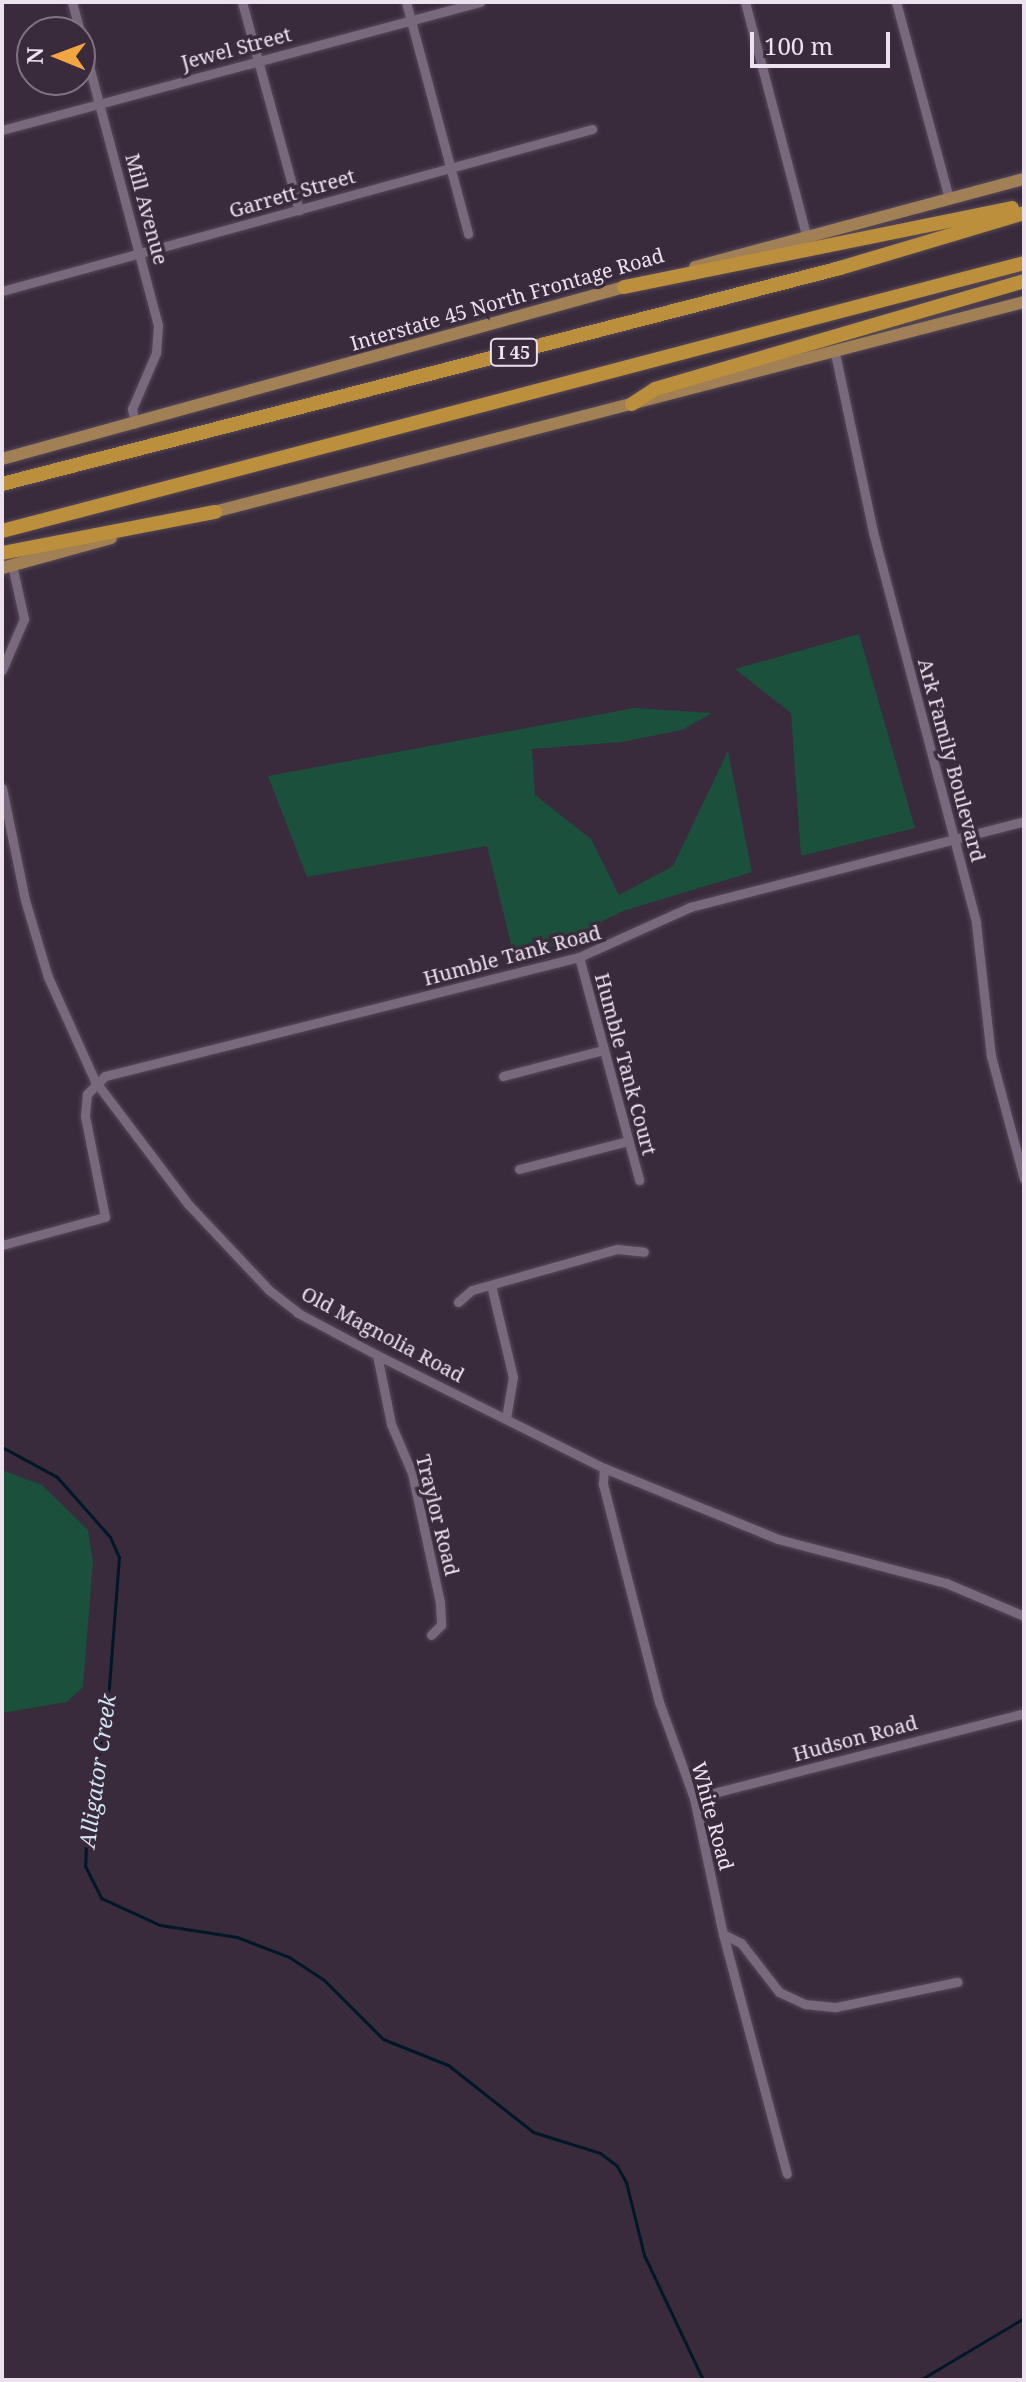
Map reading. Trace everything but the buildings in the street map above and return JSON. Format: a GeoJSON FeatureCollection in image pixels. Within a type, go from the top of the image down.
{"type":"FeatureCollection","features":[{"type":"Feature","properties":{"kind":"highway"},"geometry":{"type":"LineString","coordinates":[[624,287],[1024,206]]}},
{"type":"Feature","properties":{"kind":"highway","name":"I 45"},"geometry":{"type":"LineString","coordinates":[[2,484],[840,268],[1024,213]]}},
{"type":"Feature","properties":{"kind":"highway","name":"I 45"},"geometry":{"type":"LineString","coordinates":[[2,531],[1024,263]]}},
{"type":"Feature","properties":{"kind":"highway"},"geometry":{"type":"LineString","coordinates":[[632,404],[655,389],[1024,281]]}},
{"type":"Feature","properties":{"kind":"highway"},"geometry":{"type":"LineString","coordinates":[[5,562],[215,512]]}},
{"type":"Feature","properties":{"kind":"main road","name":"Interstate 45 North Frontage Road"},"geometry":{"type":"LineString","coordinates":[[2,459],[806,234],[1024,179]]}},
{"type":"Feature","properties":{"kind":"main road"},"geometry":{"type":"LineString","coordinates":[[215,512],[1024,302]]}},
{"type":"Feature","properties":{"kind":"street","name":"Mill Avenue"},"geometry":{"type":"LineString","coordinates":[[72,2],[141,254],[158,339],[132,409],[135,424]]}},
{"type":"Feature","properties":{"kind":"street"},"geometry":{"type":"LineString","coordinates":[[242,2],[299,210]]}},
{"type":"Feature","properties":{"kind":"street"},"geometry":{"type":"LineString","coordinates":[[406,2],[468,234]]}},
{"type":"Feature","properties":{"kind":"street","name":"Jewel Street"},"geometry":{"type":"LineString","coordinates":[[2,130],[480,2]]}},
{"type":"Feature","properties":{"kind":"street"},"geometry":{"type":"LineString","coordinates":[[745,2],[806,234]]}},
{"type":"Feature","properties":{"kind":"street"},"geometry":{"type":"LineString","coordinates":[[896,2],[949,198]]}},
{"type":"Feature","properties":{"kind":"street","name":"Garrett Street"},"geometry":{"type":"LineString","coordinates":[[2,291],[592,129]]}},
{"type":"Feature","properties":{"kind":"street","name":"Ark Family Boulevard"},"geometry":{"type":"LineString","coordinates":[[835,353],[873,532],[976,923],[991,1056],[1024,1179]]}},
{"type":"Feature","properties":{"kind":"street"},"geometry":{"type":"LineString","coordinates":[[2,670],[24,619],[5,562]]}},
{"type":"Feature","properties":{"kind":"street","name":"Old Magnolia Road"},"geometry":{"type":"LineString","coordinates":[[2,788],[25,900],[48,977],[95,1081],[188,1204],[247,1270],[298,1313],[604,1468],[778,1539],[946,1583],[1024,1616]]}},
{"type":"Feature","properties":{"kind":"street","name":"Humble Tank Road"},"geometry":{"type":"LineString","coordinates":[[95,1081],[579,957],[690,907],[1024,821]]}},
{"type":"Feature","properties":{"kind":"street","name":"Humble Tank Court"},"geometry":{"type":"LineString","coordinates":[[579,957],[639,1180]]}},
{"type":"Feature","properties":{"kind":"street"},"geometry":{"type":"LineString","coordinates":[[503,1076],[603,1050]]}},
{"type":"Feature","properties":{"kind":"street"},"geometry":{"type":"LineString","coordinates":[[2,1245],[105,1217],[85,1116],[95,1081]]}},
{"type":"Feature","properties":{"kind":"street"},"geometry":{"type":"LineString","coordinates":[[519,1169],[628,1141]]}},
{"type":"Feature","properties":{"kind":"street"},"geometry":{"type":"LineString","coordinates":[[458,1302],[466,1292],[617,1249],[644,1252]]}},
{"type":"Feature","properties":{"kind":"street"},"geometry":{"type":"LineString","coordinates":[[491,1285],[513,1377],[506,1418]]}},
{"type":"Feature","properties":{"kind":"street","name":"Traylor Road"},"geometry":{"type":"LineString","coordinates":[[377,1355],[391,1424],[412,1473],[440,1603],[441,1625],[431,1635]]}},
{"type":"Feature","properties":{"kind":"street","name":"White Road"},"geometry":{"type":"LineString","coordinates":[[604,1468],[603,1484],[659,1702],[694,1798],[723,1934],[787,2174]]}},
{"type":"Feature","properties":{"kind":"street","name":"Hudson Road"},"geometry":{"type":"LineString","coordinates":[[694,1798],[1024,1713]]}},
{"type":"Feature","properties":{"kind":"street"},"geometry":{"type":"LineString","coordinates":[[723,1934],[741,1943],[779,1992],[805,2004],[836,2007],[957,1982]]}},
{"type":"Feature","properties":{"kind":"green space"},"geometry":{"type":"Polygon","coordinates":[[[859,634],[915,828],[801,856],[791,713],[735,669],[859,634]]]}},
{"type":"Feature","properties":{"kind":"green space"},"geometry":{"type":"Polygon","coordinates":[[[634,708],[712,713],[682,730],[622,742],[532,749],[535,795],[591,839],[619,895],[673,866],[728,751],[752,872],[623,911],[516,964],[487,846],[307,877],[268,776],[634,708]]]}},
{"type":"Feature","properties":{"kind":"green space"},"geometry":{"type":"Polygon","coordinates":[[[2,1470],[42,1485],[88,1530],[93,1562],[83,1687],[67,1702],[2,1713],[2,1470]]]}},
{"type":"Feature","properties":{"kind":"waterway","name":"Alligator Creek"},"geometry":{"type":"LineString","coordinates":[[2,1447],[57,1477],[110,1537],[119,1557],[109,1687],[86,1843],[85,1866],[101,1898],[160,1925],[237,1937],[289,1957],[324,1980],[383,2039],[448,2065],[533,2132],[600,2153],[617,2166],[626,2182],[644,2255],[703,2380]]}},
{"type":"Feature","properties":{"kind":"waterway","name":"Alligator Creek"},"geometry":{"type":"LineString","coordinates":[[920,2380],[1024,2318]]}}]}
